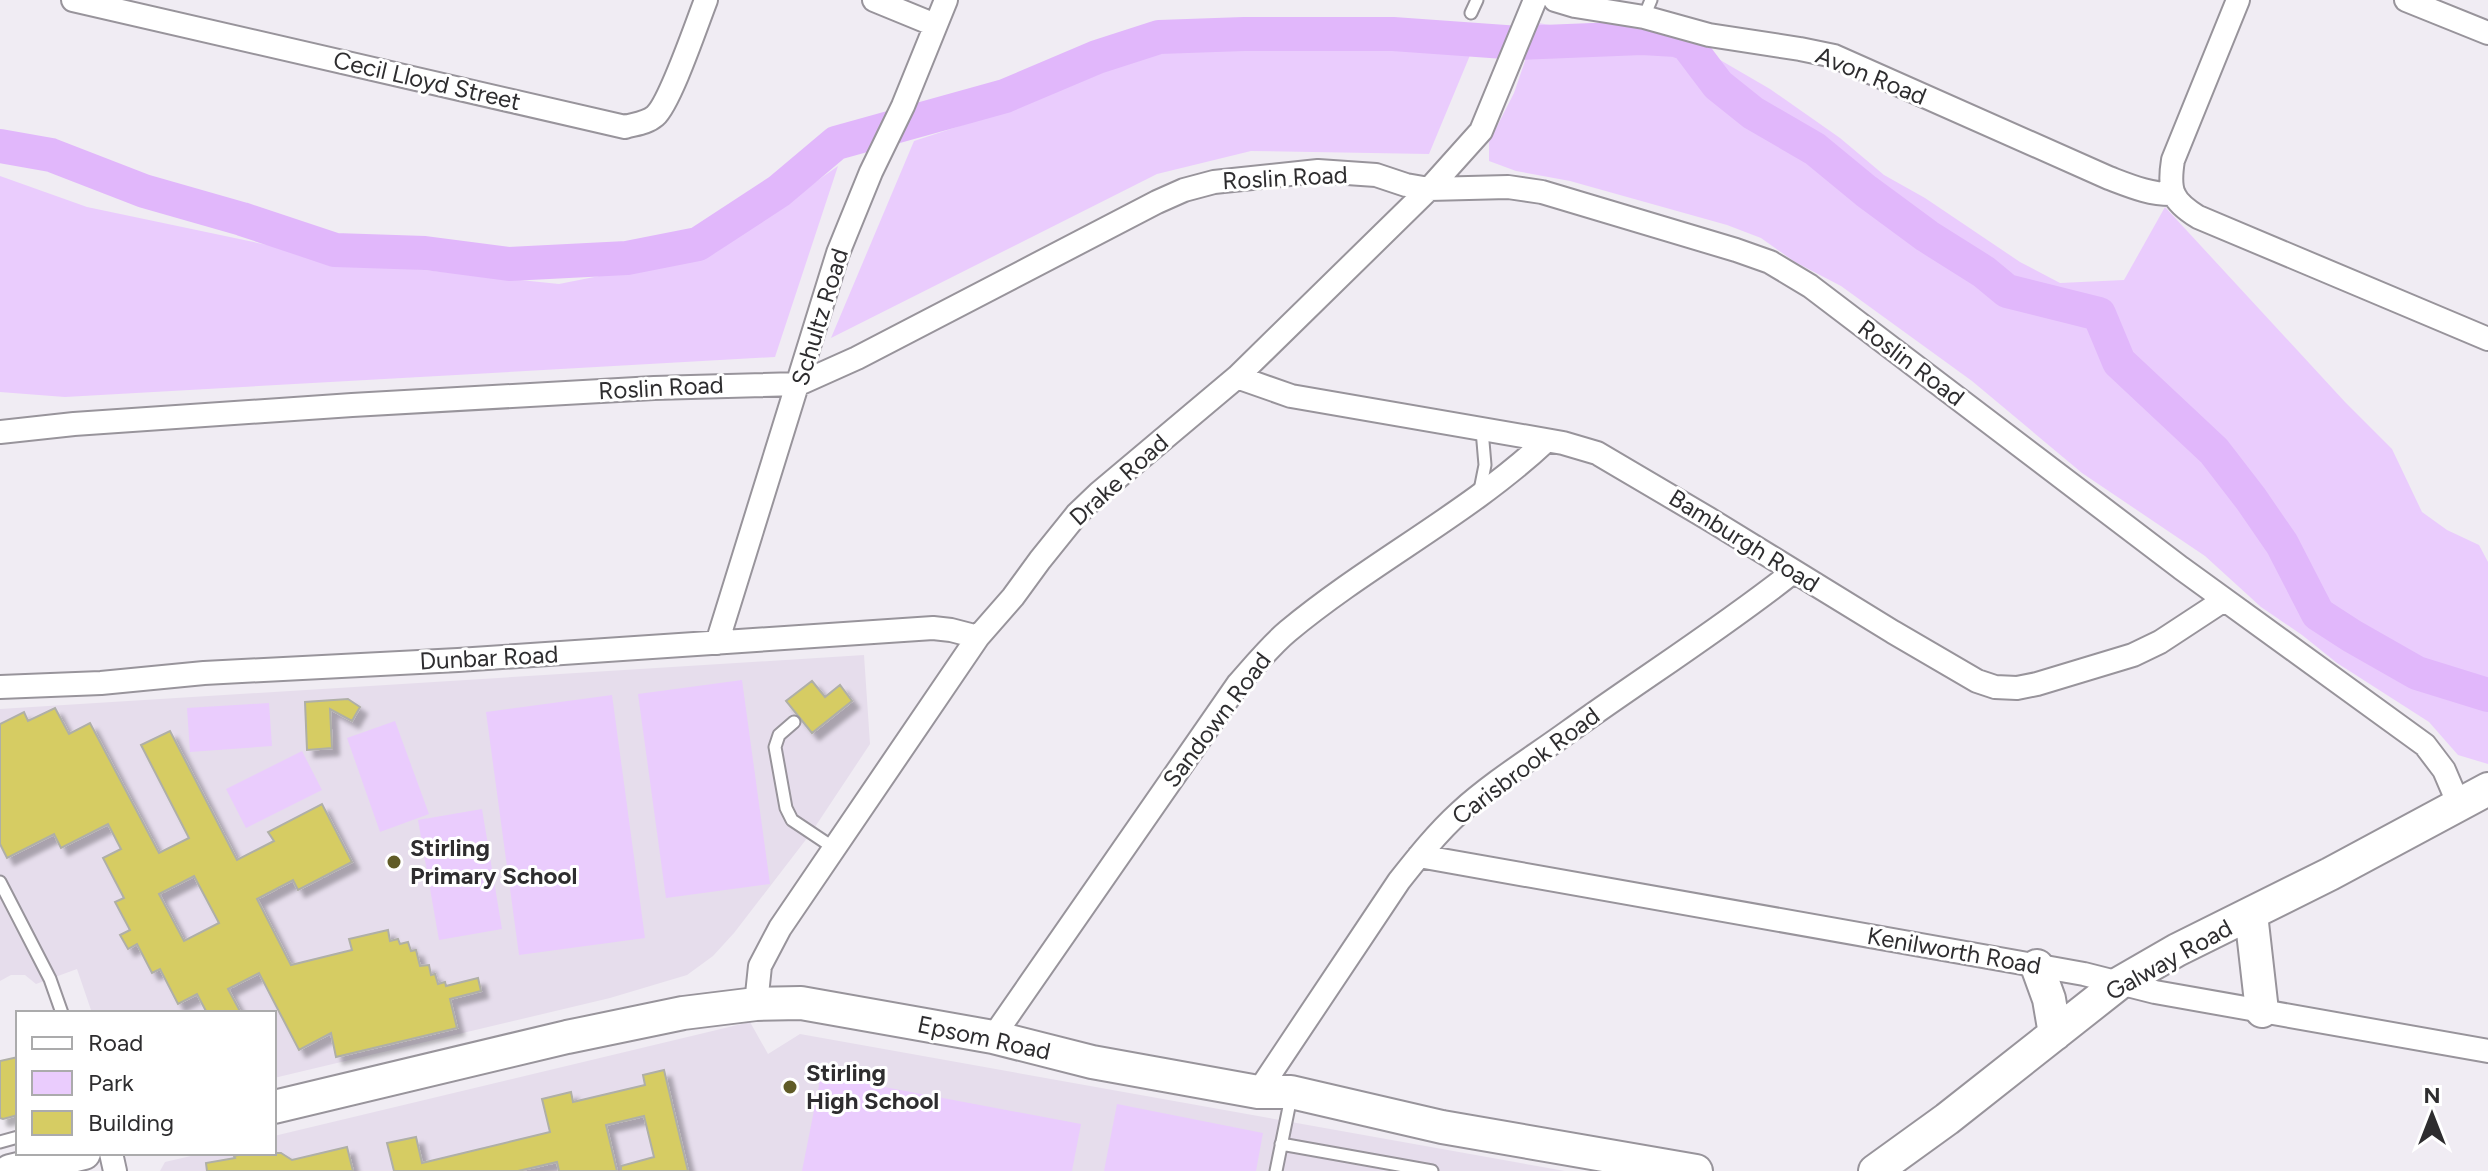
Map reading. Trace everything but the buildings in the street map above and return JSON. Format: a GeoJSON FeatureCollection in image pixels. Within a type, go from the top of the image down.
{"type":"FeatureCollection","features":[{"type":"Feature","properties":{"kind":"street","name":"Cecil Lloyd Street"},"geometry":{"type":"LineString","coordinates":[[88,2],[625,127],[657,115],[706,0]]}},
{"type":"Feature","properties":{"kind":"street"},"geometry":{"type":"LineString","coordinates":[[874,0],[935,25]]}},
{"type":"Feature","properties":{"kind":"street","name":"Schultz Road"},"geometry":{"type":"LineString","coordinates":[[717,643],[838,253],[946,0]]}},
{"type":"Feature","properties":{"kind":"street","name":"Drake Road"},"geometry":{"type":"LineString","coordinates":[[756,1004],[760,966],[766,951],[978,637],[1077,514],[1237,377],[1429,189],[1481,131],[1535,0]]}},
{"type":"Feature","properties":{"kind":"street","name":"Avon Road"},"geometry":{"type":"LineString","coordinates":[[1555,0],[1575,6],[1648,8],[1709,35],[1834,56],[2109,178],[2146,192],[2172,186]]}},
{"type":"Feature","properties":{"kind":"street"},"geometry":{"type":"LineString","coordinates":[[2238,0],[2180,141],[2172,186],[2181,207],[2198,217],[2488,339]]}},
{"type":"Feature","properties":{"kind":"street"},"geometry":{"type":"LineString","coordinates":[[2406,0],[2488,33]]}},
{"type":"Feature","properties":{"kind":"street","name":"Roslin Road"},"geometry":{"type":"LineString","coordinates":[[0,432],[352,405],[654,388],[799,384],[857,358],[1157,202],[1214,182],[1318,171],[1376,175],[1429,189],[1508,187],[1542,192],[1770,262],[1810,286],[2224,600],[2425,745],[2444,770],[2459,805]]}},
{"type":"Feature","properties":{"kind":"street","name":"Bamburgh Road"},"geometry":{"type":"LineString","coordinates":[[1237,377],[1291,396],[1546,441],[1597,453],[1977,681],[1995,687],[2017,688],[2060,679],[2133,655],[2160,642],[2224,600]]}},
{"type":"Feature","properties":{"kind":"street","name":"Sandown Road"},"geometry":{"type":"LineString","coordinates":[[993,1037],[1238,684],[1258,661],[1306,617],[1511,472],[1546,441]]}},
{"type":"Feature","properties":{"kind":"street","name":"Carisbrook Road"},"geometry":{"type":"LineString","coordinates":[[1258,1092],[1399,881],[1459,813],[1739,614],[1793,572]]}},
{"type":"Feature","properties":{"kind":"street","name":"Dunbar Road"},"geometry":{"type":"LineString","coordinates":[[0,687],[933,628],[978,637]]}},
{"type":"Feature","properties":{"kind":"street","name":"Galway Road"},"geometry":{"type":"LineString","coordinates":[[1875,1171],[1947,1119],[2118,984],[2177,950],[2488,789]]}},
{"type":"Feature","properties":{"kind":"street","name":"Kenilworth Road"},"geometry":{"type":"LineString","coordinates":[[1419,856],[2084,974],[2118,984],[2488,1051]]}},
{"type":"Feature","properties":{"kind":"street"},"geometry":{"type":"LineString","coordinates":[[2251,914],[2262,1011]]}},
{"type":"Feature","properties":{"kind":"street"},"geometry":{"type":"LineString","coordinates":[[2037,966],[2049,999],[2055,1034]]}},
{"type":"Feature","properties":{"kind":"street","name":"Epsom Road"},"geometry":{"type":"LineString","coordinates":[[276,1107],[567,1037],[683,1013],[756,1004],[801,1003],[993,1037],[1092,1062],[1258,1092],[1291,1092],[1442,1127],[1696,1171]]}},
{"type":"Feature","properties":{"kind":"street"},"geometry":{"type":"LineString","coordinates":[[10,1171],[76,1155]]}},
{"type":"Feature","properties":{"kind":"lane"},"geometry":{"type":"LineString","coordinates":[[1471,13],[1477,0]]}},
{"type":"Feature","properties":{"kind":"lane"},"geometry":{"type":"LineString","coordinates":[[1479,495],[1485,465],[1482,430]]}},
{"type":"Feature","properties":{"kind":"lane"},"geometry":{"type":"LineString","coordinates":[[794,722],[779,735],[775,747],[786,808],[792,820],[834,848]]}},
{"type":"Feature","properties":{"kind":"lane"},"geometry":{"type":"LineString","coordinates":[[0,882],[50,979],[61,1011]]}},
{"type":"Feature","properties":{"kind":"lane"},"geometry":{"type":"LineString","coordinates":[[1276,1171],[1291,1092]]}},
{"type":"Feature","properties":{"kind":"lane"},"geometry":{"type":"LineString","coordinates":[[1281,1144],[1432,1171]]}},
{"type":"Feature","properties":{"kind":"shaded area","name":"Stirling Primary School"},"geometry":{"type":"Polygon","coordinates":[[[864,655],[870,744],[811,833],[734,933],[713,956],[687,975],[610,998],[276,1078],[276,1011],[91,1011],[77,969],[36,984],[25,975],[11,975],[0,981],[0,709],[864,655]]]}},
{"type":"Feature","properties":{"kind":"shaded area","name":"Stirling High School"},"geometry":{"type":"Polygon","coordinates":[[[750,1022],[768,1054],[800,1034],[1565,1171],[160,1171],[165,1162],[195,1155],[276,1155],[276,1136],[750,1022]]]}},
{"type":"Feature","properties":{"kind":"green space"},"geometry":{"type":"Polygon","coordinates":[[[1538,23],[1557,26],[1605,24],[1645,29],[1697,43],[1840,138],[1884,175],[1925,198],[2020,262],[2060,283],[2124,280],[2165,207],[2392,449],[2422,512],[2447,530],[2479,545],[2488,562],[2488,764],[2458,755],[2429,722],[2337,663],[2261,607],[2205,556],[2082,473],[1972,381],[1841,286],[1795,262],[1761,238],[1727,225],[1570,181],[1516,171],[1489,161],[1489,142],[1514,93],[1538,23]]]}},
{"type":"Feature","properties":{"kind":"green space"},"geometry":{"type":"Polygon","coordinates":[[[1175,43],[1473,48],[1429,154],[1251,151],[1157,174],[831,338],[914,141],[1021,106],[1175,43]]]}},
{"type":"Feature","properties":{"kind":"green space"},"geometry":{"type":"Polygon","coordinates":[[[838,166],[775,357],[65,397],[0,392],[0,176],[87,207],[348,262],[559,284],[715,253],[838,166]]]}},
{"type":"Feature","properties":{"kind":"green space"},"geometry":{"type":"Polygon","coordinates":[[[742,680],[770,884],[666,898],[638,694],[742,680]]]}},
{"type":"Feature","properties":{"kind":"green space"},"geometry":{"type":"Polygon","coordinates":[[[612,695],[645,938],[519,955],[486,712],[612,695]]]}},
{"type":"Feature","properties":{"kind":"green space"},"geometry":{"type":"Polygon","coordinates":[[[269,703],[272,746],[190,752],[187,708],[269,703]]]}},
{"type":"Feature","properties":{"kind":"green space"},"geometry":{"type":"Polygon","coordinates":[[[395,721],[429,814],[380,832],[347,738],[395,721]]]}},
{"type":"Feature","properties":{"kind":"green space"},"geometry":{"type":"Polygon","coordinates":[[[302,751],[322,790],[246,828],[226,789],[302,751]]]}},
{"type":"Feature","properties":{"kind":"green space"},"geometry":{"type":"Polygon","coordinates":[[[482,809],[502,929],[439,940],[418,820],[482,809]]]}},
{"type":"Feature","properties":{"kind":"green space"},"geometry":{"type":"Polygon","coordinates":[[[821,1075],[1081,1124],[1072,1171],[802,1171],[821,1075]]]}},
{"type":"Feature","properties":{"kind":"green space"},"geometry":{"type":"Polygon","coordinates":[[[1117,1104],[1263,1133],[1256,1171],[1104,1171],[1117,1104]]]}},
{"type":"Feature","properties":{"kind":"waterway"},"geometry":{"type":"LineString","coordinates":[[0,146],[51,155],[144,191],[335,250],[425,253],[509,264],[627,258],[698,244],[779,191],[836,143],[1005,96],[1097,57],[1159,37],[1393,34],[1519,43],[1642,38],[1676,40],[1687,44],[1718,85],[1753,113],[1815,149],[1866,191],[2007,291],[2099,314],[2119,362],[2214,451],[2251,499],[2282,544],[2318,614],[2417,673],[2488,695]]}},
{"type":"Feature","properties":{"kind":"place","name":"Stirling Primary School"},"geometry":{"type":"Point","coordinates":[394,862]}},
{"type":"Feature","properties":{"kind":"place","name":"Stirling High School"},"geometry":{"type":"Point","coordinates":[790,1087]}}]}
